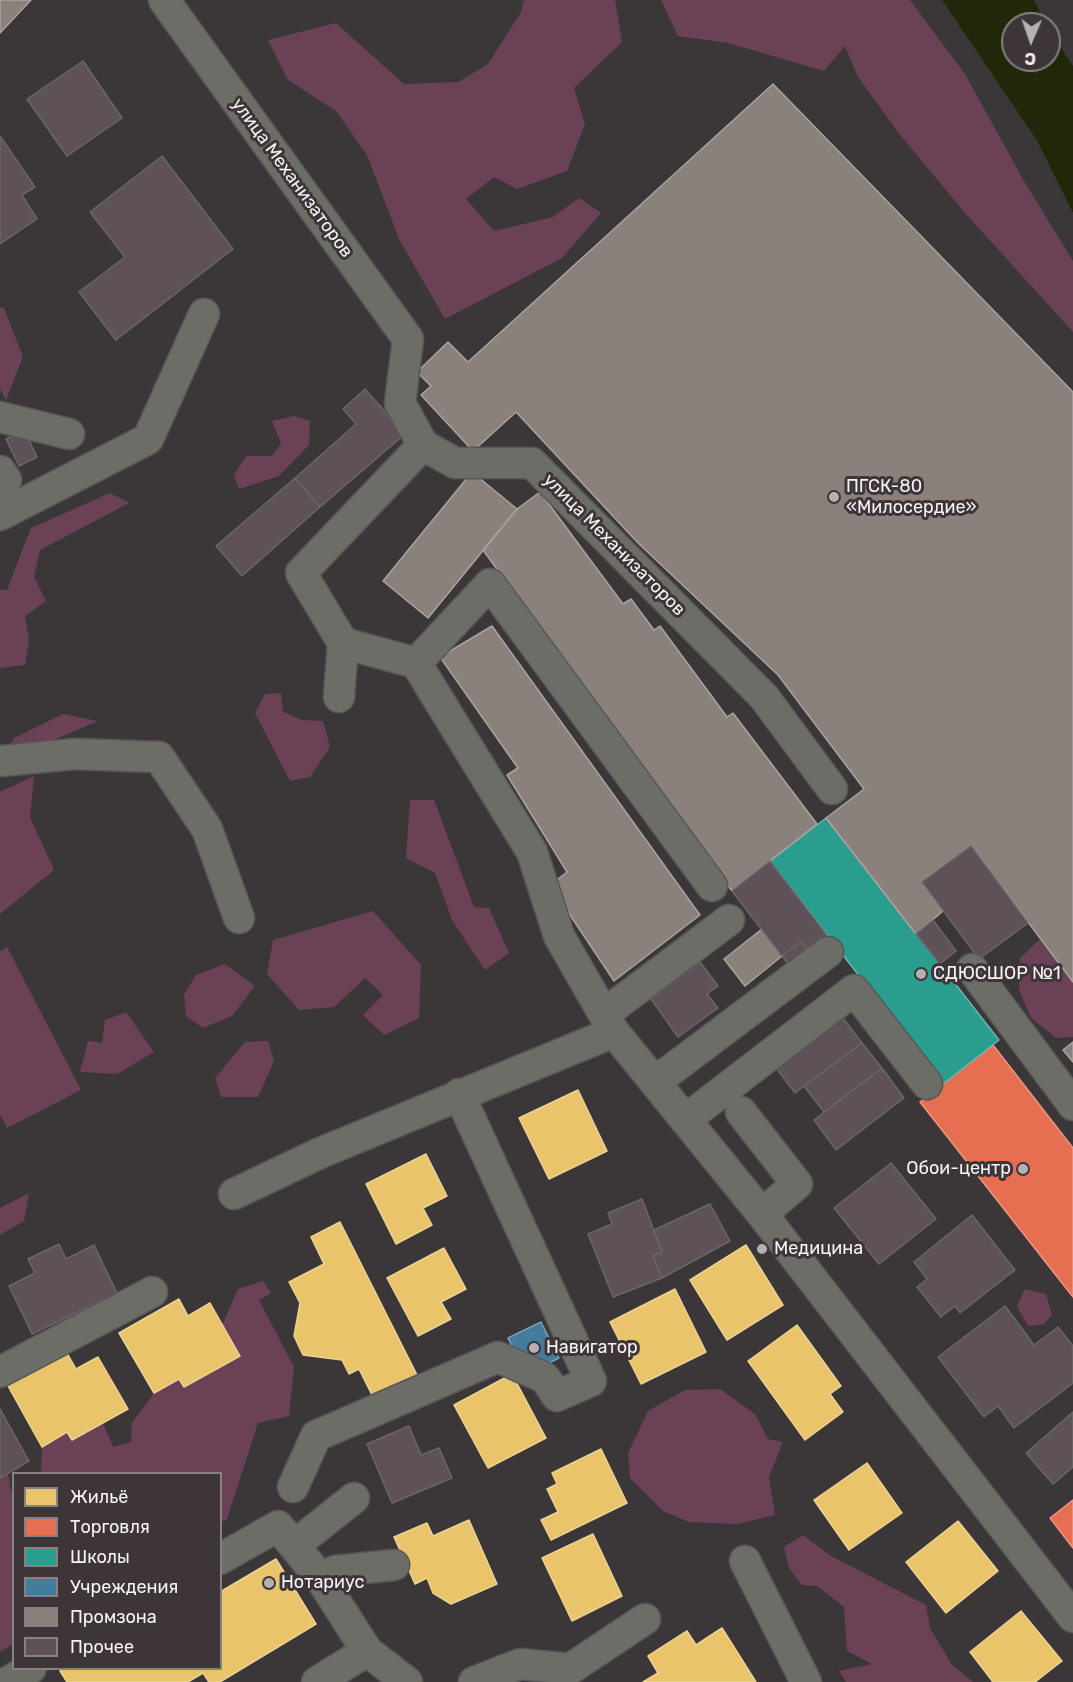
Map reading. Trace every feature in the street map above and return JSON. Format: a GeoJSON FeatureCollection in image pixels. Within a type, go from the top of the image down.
{"type":"FeatureCollection","features":[{"type":"Feature","properties":{"kind":"lane","name":"улица Механизаторов"},"geometry":{"type":"LineString","coordinates":[[164,0],[408,339],[400,403],[423,445],[455,463],[532,463],[764,697],[832,789]]}},
{"type":"Feature","properties":{"kind":"lane"},"geometry":{"type":"LineString","coordinates":[[0,515],[148,439],[204,314]]}},
{"type":"Feature","properties":{"kind":"lane"},"geometry":{"type":"LineString","coordinates":[[0,417],[69,434]]}},
{"type":"Feature","properties":{"kind":"lane"},"geometry":{"type":"LineString","coordinates":[[339,697],[343,644],[301,573],[423,445]]}},
{"type":"Feature","properties":{"kind":"lane"},"geometry":{"type":"LineString","coordinates":[[0,471],[6,480],[0,484]]}},
{"type":"Feature","properties":{"kind":"lane"},"geometry":{"type":"LineString","coordinates":[[416,663],[490,584],[712,886]]}},
{"type":"Feature","properties":{"kind":"lane"},"geometry":{"type":"LineString","coordinates":[[343,644],[416,663],[532,852],[559,936],[609,1023],[762,1214],[1073,1617]]}},
{"type":"Feature","properties":{"kind":"lane"},"geometry":{"type":"LineString","coordinates":[[0,761],[75,754],[159,757],[207,829],[239,918]]}},
{"type":"Feature","properties":{"kind":"lane"},"geometry":{"type":"LineString","coordinates":[[234,1194],[320,1153],[459,1094],[609,1023],[729,920]]}},
{"type":"Feature","properties":{"kind":"lane"},"geometry":{"type":"LineString","coordinates":[[655,1082],[828,952]]}},
{"type":"Feature","properties":{"kind":"lane"},"geometry":{"type":"LineString","coordinates":[[972,969],[1073,1105]]}},
{"type":"Feature","properties":{"kind":"lane"},"geometry":{"type":"LineString","coordinates":[[686,1120],[854,990],[927,1084]]}},
{"type":"Feature","properties":{"kind":"lane"},"geometry":{"type":"LineString","coordinates":[[293,1487],[316,1436],[498,1357],[545,1378],[556,1396],[591,1381],[459,1094]]}},
{"type":"Feature","properties":{"kind":"lane"},"geometry":{"type":"LineString","coordinates":[[741,1112],[797,1184],[762,1214]]}},
{"type":"Feature","properties":{"kind":"lane"},"geometry":{"type":"LineString","coordinates":[[0,1372],[152,1292]]}},
{"type":"Feature","properties":{"kind":"lane"},"geometry":{"type":"LineString","coordinates":[[295,1545],[354,1498]]}},
{"type":"Feature","properties":{"kind":"lane"},"geometry":{"type":"LineString","coordinates":[[222,1558],[279,1526],[321,1579],[367,1651],[407,1682]]}},
{"type":"Feature","properties":{"kind":"lane"},"geometry":{"type":"LineString","coordinates":[[745,1561],[806,1682]]}},
{"type":"Feature","properties":{"kind":"lane"},"geometry":{"type":"LineString","coordinates":[[321,1579],[335,1572],[394,1565]]}},
{"type":"Feature","properties":{"kind":"lane"},"geometry":{"type":"LineString","coordinates":[[474,1682],[520,1664],[570,1669],[645,1619]]}},
{"type":"Feature","properties":{"kind":"lane"},"geometry":{"type":"LineString","coordinates":[[317,1682],[367,1651]]}},
{"type":"Feature","properties":{"kind":"lane"},"geometry":{"type":"LineString","coordinates":[[8,1682],[28,1670]]}},
{"type":"Feature","properties":{"kind":"shaded area"},"geometry":{"type":"Polygon","coordinates":[[[524,0],[615,0],[622,42],[574,88],[585,124],[567,171],[517,189],[494,177],[466,199],[494,231],[553,217],[579,198],[601,213],[562,258],[445,319],[399,239],[367,155],[336,111],[288,80],[268,40],[336,23],[404,84],[458,82],[488,64],[521,12],[524,0]]]}},
{"type":"Feature","properties":{"kind":"shaded area"},"geometry":{"type":"Polygon","coordinates":[[[661,0],[910,0],[965,74],[1024,181],[1073,261],[1073,332],[965,213],[901,136],[858,77],[845,46],[824,71],[728,43],[678,36],[661,0]]]}},
{"type":"Feature","properties":{"kind":"shaded area"},"geometry":{"type":"Polygon","coordinates":[[[942,0],[1034,0],[1040,12],[1001,12],[1001,72],[1061,72],[1061,48],[1073,66],[1073,213],[1038,142],[942,0]]]}},
{"type":"Feature","properties":{"kind":"shaded area"},"geometry":{"type":"Polygon","coordinates":[[[0,307],[4,308],[23,357],[6,400],[0,389],[0,307]]]}},
{"type":"Feature","properties":{"kind":"shaded area"},"geometry":{"type":"Polygon","coordinates":[[[294,416],[310,421],[309,445],[279,476],[239,489],[234,475],[246,456],[272,456],[281,443],[272,421],[294,416]]]}},
{"type":"Feature","properties":{"kind":"shaded area"},"geometry":{"type":"Polygon","coordinates":[[[110,493],[129,503],[40,550],[34,577],[46,601],[25,616],[29,640],[25,665],[0,668],[0,590],[7,590],[31,528],[110,493]]]}},
{"type":"Feature","properties":{"kind":"shaded area"},"geometry":{"type":"Polygon","coordinates":[[[281,693],[283,712],[302,720],[323,721],[330,747],[310,777],[290,781],[255,713],[265,694],[281,693]]]}},
{"type":"Feature","properties":{"kind":"shaded area"},"geometry":{"type":"Polygon","coordinates":[[[63,714],[98,721],[0,763],[14,738],[63,714]]]}},
{"type":"Feature","properties":{"kind":"shaded area"},"geometry":{"type":"Polygon","coordinates":[[[34,776],[30,817],[54,870],[0,914],[0,792],[34,776]]]}},
{"type":"Feature","properties":{"kind":"shaded area"},"geometry":{"type":"Polygon","coordinates":[[[410,800],[434,800],[474,907],[489,908],[509,953],[485,970],[452,920],[435,873],[406,858],[410,800]]]}},
{"type":"Feature","properties":{"kind":"shaded area"},"geometry":{"type":"Polygon","coordinates":[[[373,911],[421,965],[419,1018],[384,1035],[363,1015],[383,995],[365,978],[334,1007],[299,1010],[267,974],[273,940],[373,911]]]}},
{"type":"Feature","properties":{"kind":"shaded area"},"geometry":{"type":"Polygon","coordinates":[[[1040,939],[1073,982],[1073,1037],[1056,1038],[1031,1018],[1019,990],[1020,958],[1040,939]]]}},
{"type":"Feature","properties":{"kind":"shaded area"},"geometry":{"type":"Polygon","coordinates":[[[7,947],[81,1090],[7,1128],[0,1114],[0,951],[7,947]]]}},
{"type":"Feature","properties":{"kind":"shaded area"},"geometry":{"type":"Polygon","coordinates":[[[225,964],[255,986],[232,1016],[203,1028],[186,1016],[184,995],[196,975],[225,964]]]}},
{"type":"Feature","properties":{"kind":"shaded area"},"geometry":{"type":"Polygon","coordinates":[[[126,1012],[154,1052],[117,1074],[80,1072],[88,1041],[102,1043],[105,1020],[126,1012]]]}},
{"type":"Feature","properties":{"kind":"shaded area"},"geometry":{"type":"Polygon","coordinates":[[[268,1041],[274,1061],[258,1097],[221,1097],[215,1078],[245,1042],[268,1041]]]}},
{"type":"Feature","properties":{"kind":"shaded area"},"geometry":{"type":"Polygon","coordinates":[[[29,1193],[24,1221],[0,1235],[0,1208],[29,1193]]]}},
{"type":"Feature","properties":{"kind":"shaded area"},"geometry":{"type":"Polygon","coordinates":[[[263,1281],[271,1293],[259,1300],[294,1367],[289,1416],[258,1423],[227,1519],[222,1522],[222,1472],[41,1472],[42,1447],[67,1432],[72,1440],[103,1423],[113,1447],[131,1442],[132,1423],[154,1393],[179,1379],[184,1387],[239,1356],[222,1325],[238,1289],[263,1281]]]}},
{"type":"Feature","properties":{"kind":"shaded area"},"geometry":{"type":"Polygon","coordinates":[[[1025,1289],[1046,1294],[1052,1315],[1044,1324],[1028,1326],[1017,1306],[1025,1289]]]}},
{"type":"Feature","properties":{"kind":"shaded area"},"geometry":{"type":"Polygon","coordinates":[[[720,1389],[755,1414],[768,1439],[783,1442],[769,1477],[775,1515],[737,1524],[689,1522],[663,1511],[630,1478],[628,1453],[648,1411],[685,1390],[720,1389]]]}},
{"type":"Feature","properties":{"kind":"shaded area"},"geometry":{"type":"Polygon","coordinates":[[[8,1473],[12,1492],[12,1645],[0,1652],[0,1478],[8,1473]]]}},
{"type":"Feature","properties":{"kind":"shaded area"},"geometry":{"type":"Polygon","coordinates":[[[803,1535],[831,1556],[926,1605],[930,1628],[952,1665],[973,1682],[846,1682],[839,1671],[872,1664],[847,1651],[844,1607],[817,1586],[802,1585],[789,1568],[784,1547],[803,1535]]]}},
{"type":"Feature","properties":{"kind":"building: Жильё"},"geometry":{"type":"Polygon","coordinates":[[[578,1090],[607,1151],[549,1179],[519,1118],[578,1090]]]}},
{"type":"Feature","properties":{"kind":"building: Жильё"},"geometry":{"type":"Polygon","coordinates":[[[426,1154],[447,1196],[423,1208],[432,1225],[396,1244],[366,1184],[426,1154]]]}},
{"type":"Feature","properties":{"kind":"building: Жильё"},"geometry":{"type":"Polygon","coordinates":[[[340,1222],[418,1377],[374,1399],[359,1369],[349,1374],[342,1360],[303,1355],[294,1336],[300,1303],[289,1282],[324,1264],[311,1237],[340,1222]]]}},
{"type":"Feature","properties":{"kind":"building: Жильё"},"geometry":{"type":"Polygon","coordinates":[[[746,1245],[783,1305],[727,1340],[690,1280],[746,1245]]]}},
{"type":"Feature","properties":{"kind":"building: Жильё"},"geometry":{"type":"Polygon","coordinates":[[[444,1248],[466,1289],[441,1302],[451,1319],[418,1336],[387,1278],[444,1248]]]}},
{"type":"Feature","properties":{"kind":"building: Жильё"},"geometry":{"type":"Polygon","coordinates":[[[675,1289],[706,1352],[641,1384],[610,1322],[675,1289]]]}},
{"type":"Feature","properties":{"kind":"building: Жильё"},"geometry":{"type":"Polygon","coordinates":[[[179,1299],[188,1316],[210,1303],[240,1356],[184,1387],[179,1379],[154,1393],[119,1333],[179,1299]]]}},
{"type":"Feature","properties":{"kind":"building: Жильё"},"geometry":{"type":"Polygon","coordinates":[[[797,1325],[841,1386],[830,1394],[843,1412],[805,1440],[748,1361],[797,1325]]]}},
{"type":"Feature","properties":{"kind":"building: Жильё"},"geometry":{"type":"Polygon","coordinates":[[[67,1353],[76,1369],[98,1357],[128,1409],[72,1440],[67,1432],[42,1447],[8,1386],[67,1353]]]}},
{"type":"Feature","properties":{"kind":"building: Жильё"},"geometry":{"type":"Polygon","coordinates":[[[512,1374],[546,1438],[488,1468],[454,1405],[512,1374]]]}},
{"type":"Feature","properties":{"kind":"building: Жильё"},"geometry":{"type":"Polygon","coordinates":[[[601,1449],[627,1503],[551,1540],[541,1520],[558,1512],[547,1489],[557,1484],[552,1473],[601,1449]]]}},
{"type":"Feature","properties":{"kind":"building: Жильё"},"geometry":{"type":"Polygon","coordinates":[[[867,1463],[902,1513],[849,1550],[814,1500],[867,1463]]]}},
{"type":"Feature","properties":{"kind":"building: Жильё"},"geometry":{"type":"Polygon","coordinates":[[[469,1520],[497,1584],[451,1604],[433,1593],[427,1578],[415,1584],[394,1537],[427,1523],[433,1536],[469,1520]]]}},
{"type":"Feature","properties":{"kind":"building: Жильё"},"geometry":{"type":"Polygon","coordinates":[[[958,1521],[998,1571],[946,1613],[906,1562],[958,1521]]]}},
{"type":"Feature","properties":{"kind":"building: Жильё"},"geometry":{"type":"Polygon","coordinates":[[[593,1534],[622,1596],[572,1621],[542,1558],[593,1534]]]}},
{"type":"Feature","properties":{"kind":"building: Жильё"},"geometry":{"type":"Polygon","coordinates":[[[276,1559],[316,1624],[220,1682],[209,1682],[203,1673],[188,1682],[67,1682],[60,1671],[222,1670],[222,1591],[276,1559]]]}},
{"type":"Feature","properties":{"kind":"building: Жильё"},"geometry":{"type":"Polygon","coordinates":[[[1021,1611],[1062,1661],[1035,1682],[993,1682],[970,1652],[1021,1611]]]}},
{"type":"Feature","properties":{"kind":"building: Жильё"},"geometry":{"type":"Polygon","coordinates":[[[722,1628],[756,1682],[643,1682],[658,1673],[648,1656],[687,1631],[696,1645],[722,1628]]]}},
{"type":"Feature","properties":{"kind":"building: Торговля","name":"Обои-центр"},"geometry":{"type":"Polygon","coordinates":[[[993,1045],[1073,1148],[1073,1297],[920,1102],[993,1045]]]}},
{"type":"Feature","properties":{"kind":"building: Торговля"},"geometry":{"type":"Polygon","coordinates":[[[1073,1500],[1073,1548],[1050,1518],[1073,1500]]]}},
{"type":"Feature","properties":{"kind":"building: Школы"},"geometry":{"type":"Polygon","coordinates":[[[826,818],[999,1040],[943,1084],[770,861],[826,818]]]}},
{"type":"Feature","properties":{"kind":"building: Учреждения","name":"Навигатор"},"geometry":{"type":"Polygon","coordinates":[[[541,1322],[559,1358],[539,1368],[518,1359],[508,1338],[541,1322]]]}},
{"type":"Feature","properties":{"kind":"building: Промзона"},"geometry":{"type":"Polygon","coordinates":[[[0,0],[31,0],[0,33],[0,0]]]}},
{"type":"Feature","properties":{"kind":"building: Промзона","name":"ПГСК-80 «Милосердие»"},"geometry":{"type":"Polygon","coordinates":[[[773,84],[1073,392],[1073,982],[971,846],[922,882],[943,911],[916,934],[826,818],[864,789],[778,675],[638,543],[516,412],[473,451],[421,395],[431,386],[417,372],[448,342],[468,362],[773,84]]]}},
{"type":"Feature","properties":{"kind":"building: Промзона"},"geometry":{"type":"Polygon","coordinates":[[[472,472],[517,509],[428,618],[383,581],[472,472]]]}},
{"type":"Feature","properties":{"kind":"building: Промзона"},"geometry":{"type":"Polygon","coordinates":[[[540,492],[623,604],[631,599],[654,630],[660,626],[727,717],[733,713],[817,824],[732,891],[483,550],[517,509],[540,492]]]}},
{"type":"Feature","properties":{"kind":"building: Промзона"},"geometry":{"type":"Polygon","coordinates":[[[492,626],[700,915],[614,981],[550,885],[567,872],[507,775],[518,768],[440,657],[492,626]]]}},
{"type":"Feature","properties":{"kind":"building: Промзона"},"geometry":{"type":"Polygon","coordinates":[[[762,929],[782,956],[745,986],[724,959],[762,929]]]}},
{"type":"Feature","properties":{"kind":"building: Промзона"},"geometry":{"type":"Polygon","coordinates":[[[1073,1042],[1073,1062],[1063,1050],[1073,1042]]]}},
{"type":"Feature","properties":{"kind":"building: Прочее"},"geometry":{"type":"Polygon","coordinates":[[[83,61],[122,118],[67,156],[27,99],[83,61]]]}},
{"type":"Feature","properties":{"kind":"building: Прочее"},"geometry":{"type":"Polygon","coordinates":[[[0,136],[35,187],[22,195],[37,219],[0,244],[0,136]]]}},
{"type":"Feature","properties":{"kind":"building: Прочее"},"geometry":{"type":"Polygon","coordinates":[[[162,156],[233,249],[116,340],[79,292],[125,257],[90,212],[162,156]]]}},
{"type":"Feature","properties":{"kind":"building: Прочее"},"geometry":{"type":"Polygon","coordinates":[[[365,389],[405,434],[320,507],[295,478],[356,424],[343,409],[365,389]]]}},
{"type":"Feature","properties":{"kind":"building: Прочее"},"geometry":{"type":"Polygon","coordinates":[[[24,430],[37,457],[19,466],[6,439],[24,430]]]}},
{"type":"Feature","properties":{"kind":"building: Прочее"},"geometry":{"type":"Polygon","coordinates":[[[295,478],[320,507],[242,576],[216,546],[295,478]]]}},
{"type":"Feature","properties":{"kind":"building: Прочее"},"geometry":{"type":"Polygon","coordinates":[[[971,846],[1028,923],[979,959],[922,882],[971,846]]]}},
{"type":"Feature","properties":{"kind":"building: Прочее"},"geometry":{"type":"Polygon","coordinates":[[[770,861],[826,934],[807,949],[801,942],[782,956],[732,891],[770,861]]]}},
{"type":"Feature","properties":{"kind":"building: Прочее"},"geometry":{"type":"Polygon","coordinates":[[[933,920],[956,951],[940,964],[916,934],[933,920]]]}},
{"type":"Feature","properties":{"kind":"building: Прочее"},"geometry":{"type":"Polygon","coordinates":[[[801,942],[807,949],[788,964],[782,956],[801,942]]]}},
{"type":"Feature","properties":{"kind":"building: Прочее"},"geometry":{"type":"Polygon","coordinates":[[[700,962],[718,986],[707,994],[718,1008],[678,1037],[651,999],[700,962]]]}},
{"type":"Feature","properties":{"kind":"building: Прочее"},"geometry":{"type":"Polygon","coordinates":[[[840,1014],[862,1043],[795,1093],[773,1064],[840,1014]]]}},
{"type":"Feature","properties":{"kind":"building: Прочее"},"geometry":{"type":"Polygon","coordinates":[[[862,1043],[882,1068],[824,1112],[804,1086],[862,1043]]]}},
{"type":"Feature","properties":{"kind":"building: Прочее"},"geometry":{"type":"Polygon","coordinates":[[[882,1068],[904,1098],[836,1150],[814,1120],[882,1068]]]}},
{"type":"Feature","properties":{"kind":"building: Прочее"},"geometry":{"type":"Polygon","coordinates":[[[891,1163],[936,1219],[879,1264],[834,1208],[891,1163]]]}},
{"type":"Feature","properties":{"kind":"building: Прочее"},"geometry":{"type":"Polygon","coordinates":[[[642,1199],[662,1252],[653,1256],[662,1278],[613,1297],[588,1234],[612,1224],[608,1213],[642,1199]]]}},
{"type":"Feature","properties":{"kind":"building: Прочее"},"geometry":{"type":"Polygon","coordinates":[[[710,1204],[730,1241],[662,1278],[653,1256],[662,1252],[654,1230],[710,1204]]]}},
{"type":"Feature","properties":{"kind":"building: Прочее"},"geometry":{"type":"Polygon","coordinates":[[[972,1215],[1015,1270],[960,1313],[955,1306],[941,1317],[917,1287],[927,1279],[914,1262],[972,1215]]]}},
{"type":"Feature","properties":{"kind":"building: Прочее"},"geometry":{"type":"Polygon","coordinates":[[[59,1244],[66,1259],[94,1245],[117,1293],[32,1334],[9,1286],[35,1273],[28,1259],[59,1244]]]}},
{"type":"Feature","properties":{"kind":"building: Прочее"},"geometry":{"type":"Polygon","coordinates":[[[1005,1306],[1034,1345],[1058,1327],[1073,1346],[1073,1383],[1014,1428],[998,1406],[984,1417],[938,1357],[1005,1306]]]}},
{"type":"Feature","properties":{"kind":"building: Прочее"},"geometry":{"type":"Polygon","coordinates":[[[0,1409],[29,1461],[0,1478],[0,1409]]]}},
{"type":"Feature","properties":{"kind":"building: Прочее"},"geometry":{"type":"Polygon","coordinates":[[[1073,1412],[1073,1467],[1053,1484],[1026,1453],[1073,1412]]]}},
{"type":"Feature","properties":{"kind":"building: Прочее"},"geometry":{"type":"Polygon","coordinates":[[[409,1426],[421,1455],[439,1448],[452,1478],[392,1503],[367,1444],[409,1426]]]}},
{"type":"Feature","properties":{"kind":"place","name":"ПГСК-80 «Милосердие»"},"geometry":{"type":"Point","coordinates":[834,497]}},
{"type":"Feature","properties":{"kind":"place","name":"СДЮСШОР №1"},"geometry":{"type":"Point","coordinates":[921,974]}},
{"type":"Feature","properties":{"kind":"place","name":"Обои-центр"},"geometry":{"type":"Point","coordinates":[1023,1169]}},
{"type":"Feature","properties":{"kind":"place","name":"Медицина"},"geometry":{"type":"Point","coordinates":[762,1249]}},
{"type":"Feature","properties":{"kind":"place","name":"Навигатор"},"geometry":{"type":"Point","coordinates":[534,1348]}},
{"type":"Feature","properties":{"kind":"place","name":"Нотариус"},"geometry":{"type":"Point","coordinates":[269,1583]}}]}
